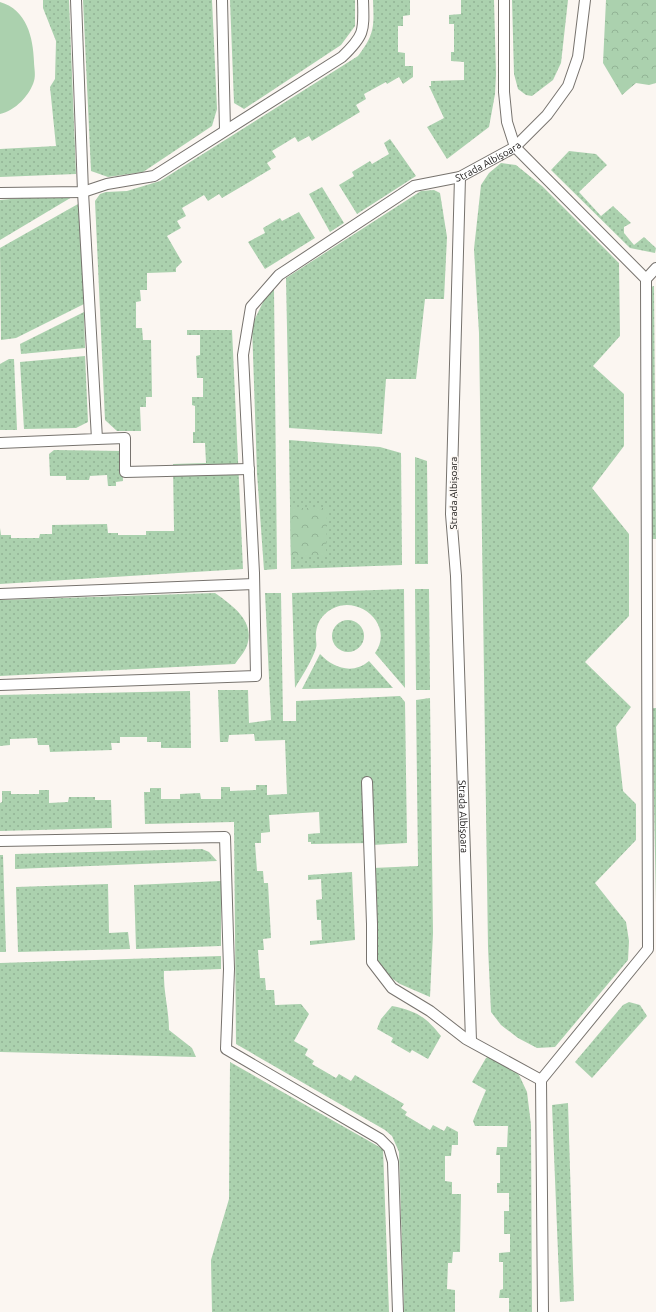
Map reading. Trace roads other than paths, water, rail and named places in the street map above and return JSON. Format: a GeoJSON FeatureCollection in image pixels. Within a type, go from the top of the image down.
{"type":"FeatureCollection","features":[{"type":"Feature","properties":{"kind":"lane"},"geometry":{"type":"LineString","coordinates":[[76,0],[83,192],[97,439]]}},
{"type":"Feature","properties":{"kind":"lane"},"geometry":{"type":"LineString","coordinates":[[222,0],[225,130]]}},
{"type":"Feature","properties":{"kind":"lane"},"geometry":{"type":"LineString","coordinates":[[0,193],[83,192],[107,184],[154,176],[347,52],[358,42],[364,27],[363,0]]}},
{"type":"Feature","properties":{"kind":"lane"},"geometry":{"type":"LineString","coordinates":[[504,0],[504,92],[507,122],[515,147],[651,278]]}},
{"type":"Feature","properties":{"kind":"lane","name":"Strada Albișoara"},"geometry":{"type":"LineString","coordinates":[[471,1041],[456,576],[451,514],[460,177],[515,147],[547,115],[568,86],[578,57],[585,0]]}},
{"type":"Feature","properties":{"kind":"lane"},"geometry":{"type":"LineString","coordinates":[[0,685],[256,676],[254,584],[243,355],[251,307],[279,275],[414,186],[460,177]]}},
{"type":"Feature","properties":{"kind":"lane"},"geometry":{"type":"LineString","coordinates":[[543,1312],[541,1080],[652,950],[651,278],[656,268]]}},
{"type":"Feature","properties":{"kind":"lane"},"geometry":{"type":"LineString","coordinates":[[0,443],[125,438],[125,472],[249,469]]}},
{"type":"Feature","properties":{"kind":"lane"},"geometry":{"type":"LineString","coordinates":[[0,594],[254,584]]}},
{"type":"Feature","properties":{"kind":"lane"},"geometry":{"type":"LineString","coordinates":[[367,782],[372,962],[392,988],[430,1011],[466,1039],[541,1080]]}},
{"type":"Feature","properties":{"kind":"lane"},"geometry":{"type":"LineString","coordinates":[[0,841],[225,837],[229,969],[226,1049],[380,1139],[389,1148],[393,1162],[398,1312]]}}]}
